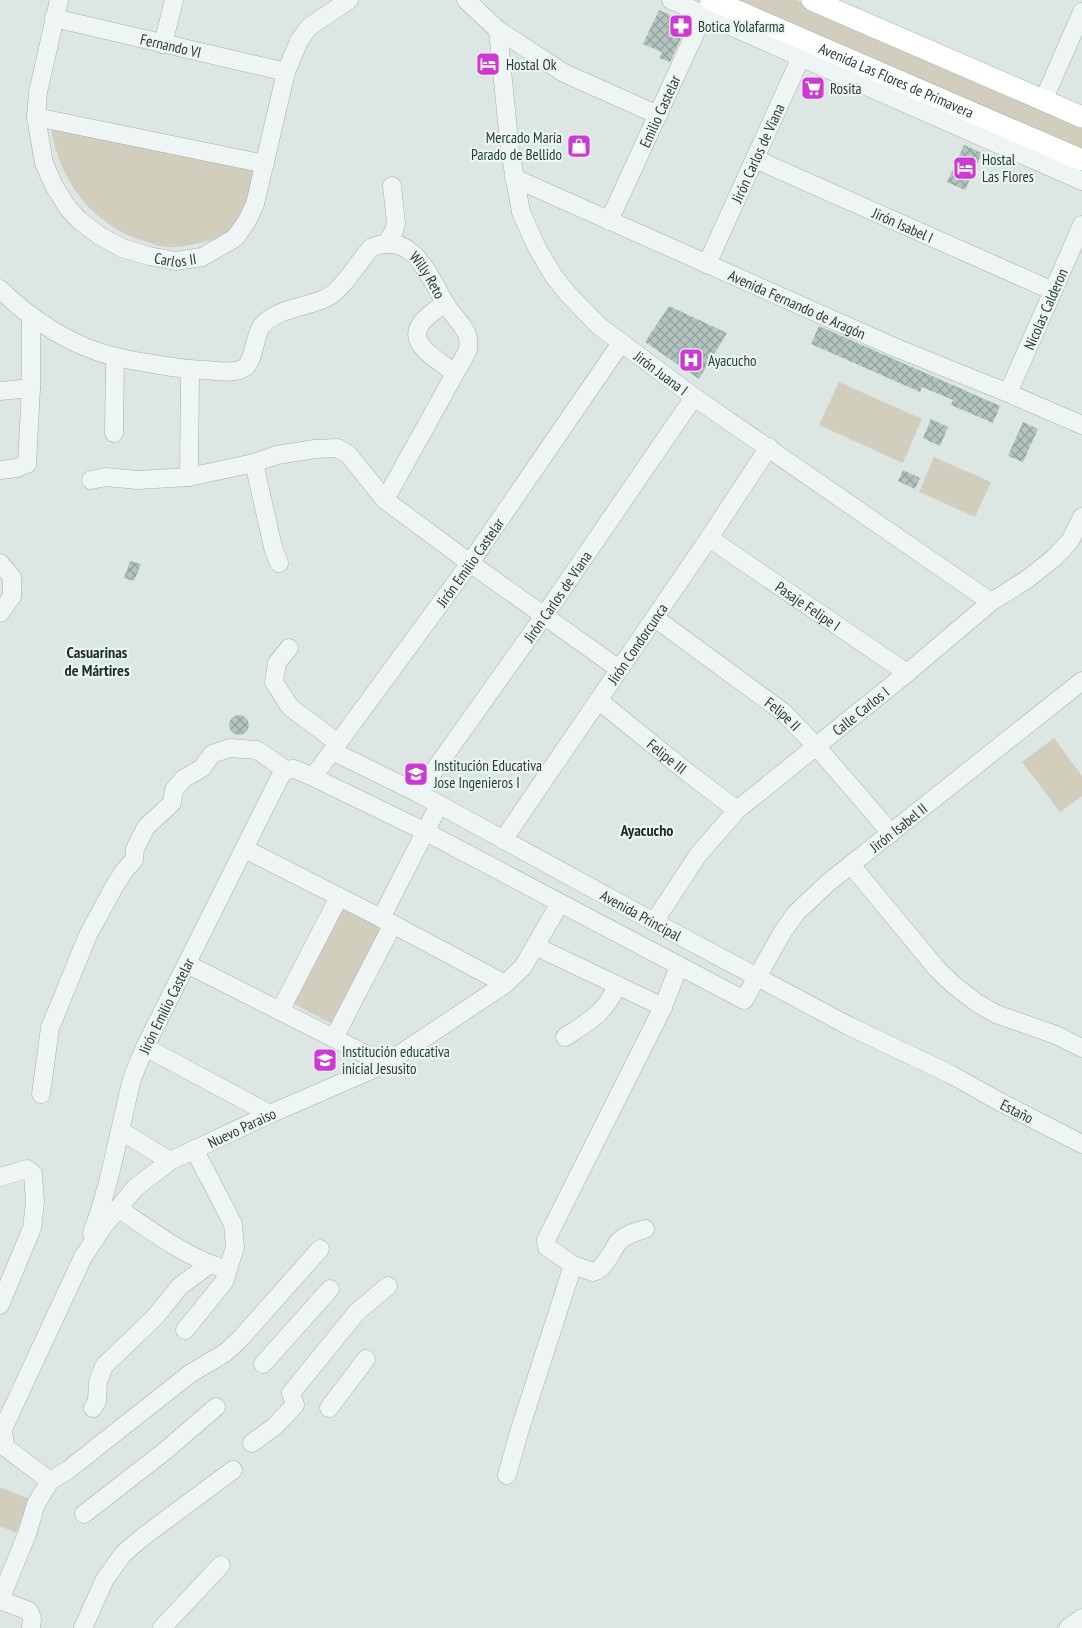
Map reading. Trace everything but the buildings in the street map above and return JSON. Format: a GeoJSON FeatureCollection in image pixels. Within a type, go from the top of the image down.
{"type":"FeatureCollection","features":[{"type":"Feature","properties":{"kind":"main road"},"geometry":{"type":"LineString","coordinates":[[812,0],[1082,117]]}},
{"type":"Feature","properties":{"kind":"main road","name":"Avenida Las Flores de Primavera"},"geometry":{"type":"LineString","coordinates":[[709,5],[805,49],[1082,160]]}},
{"type":"Feature","properties":{"kind":"street","name":"Carlos II"},"geometry":{"type":"LineString","coordinates":[[59,0],[38,92],[36,117],[44,163],[54,186],[78,220],[100,236],[122,248],[176,261],[202,256],[235,238],[247,221],[255,204],[286,72],[299,41],[309,27],[349,0]]}},
{"type":"Feature","properties":{"kind":"street"},"geometry":{"type":"LineString","coordinates":[[163,44],[174,0]]}},
{"type":"Feature","properties":{"kind":"street"},"geometry":{"type":"LineString","coordinates":[[466,0],[498,30],[564,73],[658,115]]}},
{"type":"Feature","properties":{"kind":"street"},"geometry":{"type":"LineString","coordinates":[[671,0],[709,5]]}},
{"type":"Feature","properties":{"kind":"street","name":"Emilio Castelar"},"geometry":{"type":"LineString","coordinates":[[609,221],[709,5]]}},
{"type":"Feature","properties":{"kind":"street"},"geometry":{"type":"LineString","coordinates":[[1043,101],[1082,12]]}},
{"type":"Feature","properties":{"kind":"street","name":"Fernando VI"},"geometry":{"type":"LineString","coordinates":[[54,18],[286,72]]}},
{"type":"Feature","properties":{"kind":"street","name":"Jirón Juana I"},"geometry":{"type":"LineString","coordinates":[[498,30],[509,142],[521,212],[528,230],[553,275],[567,293],[592,320],[694,397],[991,602]]}},
{"type":"Feature","properties":{"kind":"street"},"geometry":{"type":"LineString","coordinates":[[805,49],[1082,181]]}},
{"type":"Feature","properties":{"kind":"street","name":"Jirón Carlos de Viana"},"geometry":{"type":"LineString","coordinates":[[707,264],[805,49]]}},
{"type":"Feature","properties":{"kind":"street"},"geometry":{"type":"LineString","coordinates":[[36,117],[264,164]]}},
{"type":"Feature","properties":{"kind":"street","name":"Jirón Isabel I"},"geometry":{"type":"LineString","coordinates":[[754,159],[1053,291]]}},
{"type":"Feature","properties":{"kind":"street","name":"Avenida Fernando de Aragón"},"geometry":{"type":"LineString","coordinates":[[514,178],[894,347],[1082,425]]}},
{"type":"Feature","properties":{"kind":"street"},"geometry":{"type":"LineString","coordinates":[[0,289],[31,315],[58,334],[88,348],[115,357],[190,370],[233,371],[243,369],[248,364],[262,326],[284,312],[325,298],[337,290],[372,248],[380,244],[386,244],[394,231],[396,223],[392,186]]}},
{"type":"Feature","properties":{"kind":"street","name":"Nicolas Calderon"},"geometry":{"type":"LineString","coordinates":[[1008,393],[1082,224]]}},
{"type":"Feature","properties":{"kind":"street","name":"Willy Reto"},"geometry":{"type":"LineString","coordinates":[[385,500],[468,350],[468,338],[445,304],[428,270],[412,253],[402,246],[386,244]]}},
{"type":"Feature","properties":{"kind":"street"},"geometry":{"type":"LineString","coordinates":[[445,304],[429,314],[421,324],[417,334],[418,342],[423,350],[455,373]]}},
{"type":"Feature","properties":{"kind":"street"},"geometry":{"type":"LineString","coordinates":[[0,470],[17,468],[28,464],[31,315]]}},
{"type":"Feature","properties":{"kind":"street","name":"Jirón Emilio Castelar"},"geometry":{"type":"LineString","coordinates":[[313,777],[470,564],[621,343]]}},
{"type":"Feature","properties":{"kind":"street"},"geometry":{"type":"LineString","coordinates":[[114,433],[115,357]]}},
{"type":"Feature","properties":{"kind":"street"},"geometry":{"type":"LineString","coordinates":[[189,477],[190,370]]}},
{"type":"Feature","properties":{"kind":"street"},"geometry":{"type":"LineString","coordinates":[[0,391],[31,388]]}},
{"type":"Feature","properties":{"kind":"street","name":"Jirón Carlos de Viana"},"geometry":{"type":"LineString","coordinates":[[418,793],[544,616],[694,397]]}},
{"type":"Feature","properties":{"kind":"street","name":"Jirón Condorcunca"},"geometry":{"type":"LineString","coordinates":[[503,840],[769,447]]}},
{"type":"Feature","properties":{"kind":"street"},"geometry":{"type":"LineString","coordinates":[[91,480],[106,476],[138,480],[189,477],[286,453],[337,448],[348,454],[385,500],[470,564],[619,669]]}},
{"type":"Feature","properties":{"kind":"street"},"geometry":{"type":"LineString","coordinates":[[254,462],[273,547],[279,563]]}},
{"type":"Feature","properties":{"kind":"street","name":"Calle Carlos I"},"geometry":{"type":"LineString","coordinates":[[654,922],[698,855],[737,810],[907,673],[991,602],[1026,580],[1054,558],[1070,540],[1082,517]]}},
{"type":"Feature","properties":{"kind":"street","name":"Pasaje Felipe I"},"geometry":{"type":"LineString","coordinates":[[709,538],[907,673]]}},
{"type":"Feature","properties":{"kind":"street"},"geometry":{"type":"LineString","coordinates":[[0,563],[12,577],[0,613]]}},
{"type":"Feature","properties":{"kind":"street","name":"Felipe II"},"geometry":{"type":"LineString","coordinates":[[655,618],[783,712],[816,746],[891,833]]}},
{"type":"Feature","properties":{"kind":"street","name":"Avenida Principal"},"geometry":{"type":"LineString","coordinates":[[289,648],[277,663],[274,682],[290,707],[335,747],[654,922],[849,1026],[952,1075]]}},
{"type":"Feature","properties":{"kind":"street","name":"Jirón Isabel II"},"geometry":{"type":"LineString","coordinates":[[744,1000],[782,933],[796,913],[829,882],[1082,681]]}},
{"type":"Feature","properties":{"kind":"street","name":"Felipe III"},"geometry":{"type":"LineString","coordinates":[[598,700],[737,810]]}},
{"type":"Feature","properties":{"kind":"street"},"geometry":{"type":"LineString","coordinates":[[41,1094],[50,1028],[88,935],[114,887],[134,860],[135,849],[146,827],[172,803],[174,790],[183,779],[202,768],[212,754],[230,748],[257,750],[286,770]]}},
{"type":"Feature","properties":{"kind":"street","name":"Avenida Principal"},"geometry":{"type":"LineString","coordinates":[[286,770],[294,769],[313,777],[426,832],[744,1000]]}},
{"type":"Feature","properties":{"kind":"street","name":"Jirón Emilio Castelar"},"geometry":{"type":"LineString","coordinates":[[83,1257],[105,1198],[130,1085],[145,1047],[280,777],[286,770]]}},
{"type":"Feature","properties":{"kind":"street"},"geometry":{"type":"LineString","coordinates":[[334,1038],[439,805]]}},
{"type":"Feature","properties":{"kind":"street"},"geometry":{"type":"LineString","coordinates":[[245,850],[387,921],[505,984]]}},
{"type":"Feature","properties":{"kind":"street"},"geometry":{"type":"LineString","coordinates":[[851,865],[938,970],[955,986],[977,1003],[996,1014],[1056,1035],[1082,1048]]}},
{"type":"Feature","properties":{"kind":"street"},"geometry":{"type":"LineString","coordinates":[[280,1011],[339,897]]}},
{"type":"Feature","properties":{"kind":"street","name":"Nuevo Paraiso"},"geometry":{"type":"LineString","coordinates":[[50,1481],[5,1448],[3,1429],[83,1257],[118,1208],[135,1188],[170,1161],[270,1114],[385,1064],[505,984],[523,967],[560,903]]}},
{"type":"Feature","properties":{"kind":"street"},"geometry":{"type":"LineString","coordinates":[[535,946],[663,1007]]}},
{"type":"Feature","properties":{"kind":"street"},"geometry":{"type":"LineString","coordinates":[[188,964],[385,1064]]}},
{"type":"Feature","properties":{"kind":"street"},"geometry":{"type":"LineString","coordinates":[[645,1229],[620,1240],[603,1267],[593,1272],[573,1265],[547,1247],[546,1240],[663,1007],[679,966]]}},
{"type":"Feature","properties":{"kind":"street"},"geometry":{"type":"LineString","coordinates":[[565,1037],[598,1016],[612,998],[617,985]]}},
{"type":"Feature","properties":{"kind":"street"},"geometry":{"type":"LineString","coordinates":[[145,1047],[270,1114]]}},
{"type":"Feature","properties":{"kind":"street","name":"Estaño"},"geometry":{"type":"LineString","coordinates":[[952,1075],[1082,1144]]}},
{"type":"Feature","properties":{"kind":"street"},"geometry":{"type":"LineString","coordinates":[[121,1131],[170,1161]]}},
{"type":"Feature","properties":{"kind":"street"},"geometry":{"type":"LineString","coordinates":[[185,1330],[224,1282],[230,1268],[235,1247],[233,1224],[194,1150]]}},
{"type":"Feature","properties":{"kind":"street"},"geometry":{"type":"LineString","coordinates":[[0,1177],[27,1169],[30,1171],[33,1174],[35,1202],[32,1228],[0,1305]]}},
{"type":"Feature","properties":{"kind":"street"},"geometry":{"type":"LineString","coordinates":[[118,1208],[162,1238],[210,1264],[230,1268]]}},
{"type":"Feature","properties":{"kind":"street"},"geometry":{"type":"LineString","coordinates":[[31,1628],[32,1619],[29,1611],[0,1600],[27,1534],[36,1504],[50,1481],[68,1470],[85,1454],[191,1373],[225,1353],[240,1339],[320,1249]]}},
{"type":"Feature","properties":{"kind":"street"},"geometry":{"type":"LineString","coordinates":[[93,1408],[97,1401],[98,1382],[104,1366],[155,1317],[180,1286],[210,1264]]}},
{"type":"Feature","properties":{"kind":"street"},"geometry":{"type":"LineString","coordinates":[[507,1475],[522,1420],[573,1265]]}},
{"type":"Feature","properties":{"kind":"street"},"geometry":{"type":"LineString","coordinates":[[252,1443],[274,1427],[295,1406],[291,1393],[357,1312],[388,1286]]}},
{"type":"Feature","properties":{"kind":"street"},"geometry":{"type":"LineString","coordinates":[[263,1364],[330,1289]]}},
{"type":"Feature","properties":{"kind":"street"},"geometry":{"type":"LineString","coordinates":[[329,1408],[366,1359]]}},
{"type":"Feature","properties":{"kind":"street"},"geometry":{"type":"LineString","coordinates":[[84,1514],[165,1451],[216,1407]]}},
{"type":"Feature","properties":{"kind":"street"},"geometry":{"type":"LineString","coordinates":[[83,1628],[105,1579],[124,1553],[233,1470]]}},
{"type":"Feature","properties":{"kind":"street"},"geometry":{"type":"LineString","coordinates":[[162,1628],[221,1565]]}},
{"type":"Feature","properties":{"kind":"street"},"geometry":{"type":"LineString","coordinates":[[1068,1628],[1082,1618]]}},
{"type":"Feature","properties":{"kind":"shaded area"},"geometry":{"type":"Polygon","coordinates":[[[735,0],[796,0],[1082,124],[1082,154],[735,0]]]}},
{"type":"Feature","properties":{"kind":"shaded area"},"geometry":{"type":"Polygon","coordinates":[[[50,123],[256,168],[251,200],[231,228],[223,235],[212,240],[185,246],[164,247],[127,235],[110,225],[80,198],[60,163],[50,123]]]}},
{"type":"Feature","properties":{"kind":"shaded area"},"geometry":{"type":"Polygon","coordinates":[[[839,382],[922,419],[903,463],[819,425],[839,382]]]}},
{"type":"Feature","properties":{"kind":"shaded area"},"geometry":{"type":"Polygon","coordinates":[[[934,457],[991,482],[975,517],[919,492],[934,457]]]}},
{"type":"Feature","properties":{"kind":"shaded area"},"geometry":{"type":"Polygon","coordinates":[[[1054,738],[1082,776],[1082,796],[1060,812],[1022,762],[1054,738]]]}},
{"type":"Feature","properties":{"kind":"shaded area"},"geometry":{"type":"Polygon","coordinates":[[[344,901],[386,925],[334,1025],[290,1002],[344,901]]]}},
{"type":"Feature","properties":{"kind":"shaded area"},"geometry":{"type":"Polygon","coordinates":[[[0,1487],[30,1499],[16,1533],[0,1526],[0,1487]]]}},
{"type":"Feature","properties":{"kind":"place","name":"Botica Yolafarma"},"geometry":{"type":"Point","coordinates":[681,26]}},
{"type":"Feature","properties":{"kind":"place","name":"Hostal Ok"},"geometry":{"type":"Point","coordinates":[488,64]}},
{"type":"Feature","properties":{"kind":"place","name":"Rosita"},"geometry":{"type":"Point","coordinates":[813,88]}},
{"type":"Feature","properties":{"kind":"place","name":"Mercado María Parado de Bellido"},"geometry":{"type":"Point","coordinates":[579,146]}},
{"type":"Feature","properties":{"kind":"place","name":"Hostal Las Flores"},"geometry":{"type":"Point","coordinates":[965,168]}},
{"type":"Feature","properties":{"kind":"place","name":"Ayacucho"},"geometry":{"type":"Point","coordinates":[691,360]}},
{"type":"Feature","properties":{"kind":"place","name":"Institución Educativa Jose Ingenieros I"},"geometry":{"type":"Point","coordinates":[416,774]}},
{"type":"Feature","properties":{"kind":"place","name":"Institución educativa inicial Jesusito"},"geometry":{"type":"Point","coordinates":[325,1060]}},
{"type":"Feature","properties":{"kind":"district","name":"Casuarinas de Mártires"},"geometry":{"type":"Point","coordinates":[97,661]}},
{"type":"Feature","properties":{"kind":"district","name":"Ayacucho"},"geometry":{"type":"Point","coordinates":[647,830]}}]}
